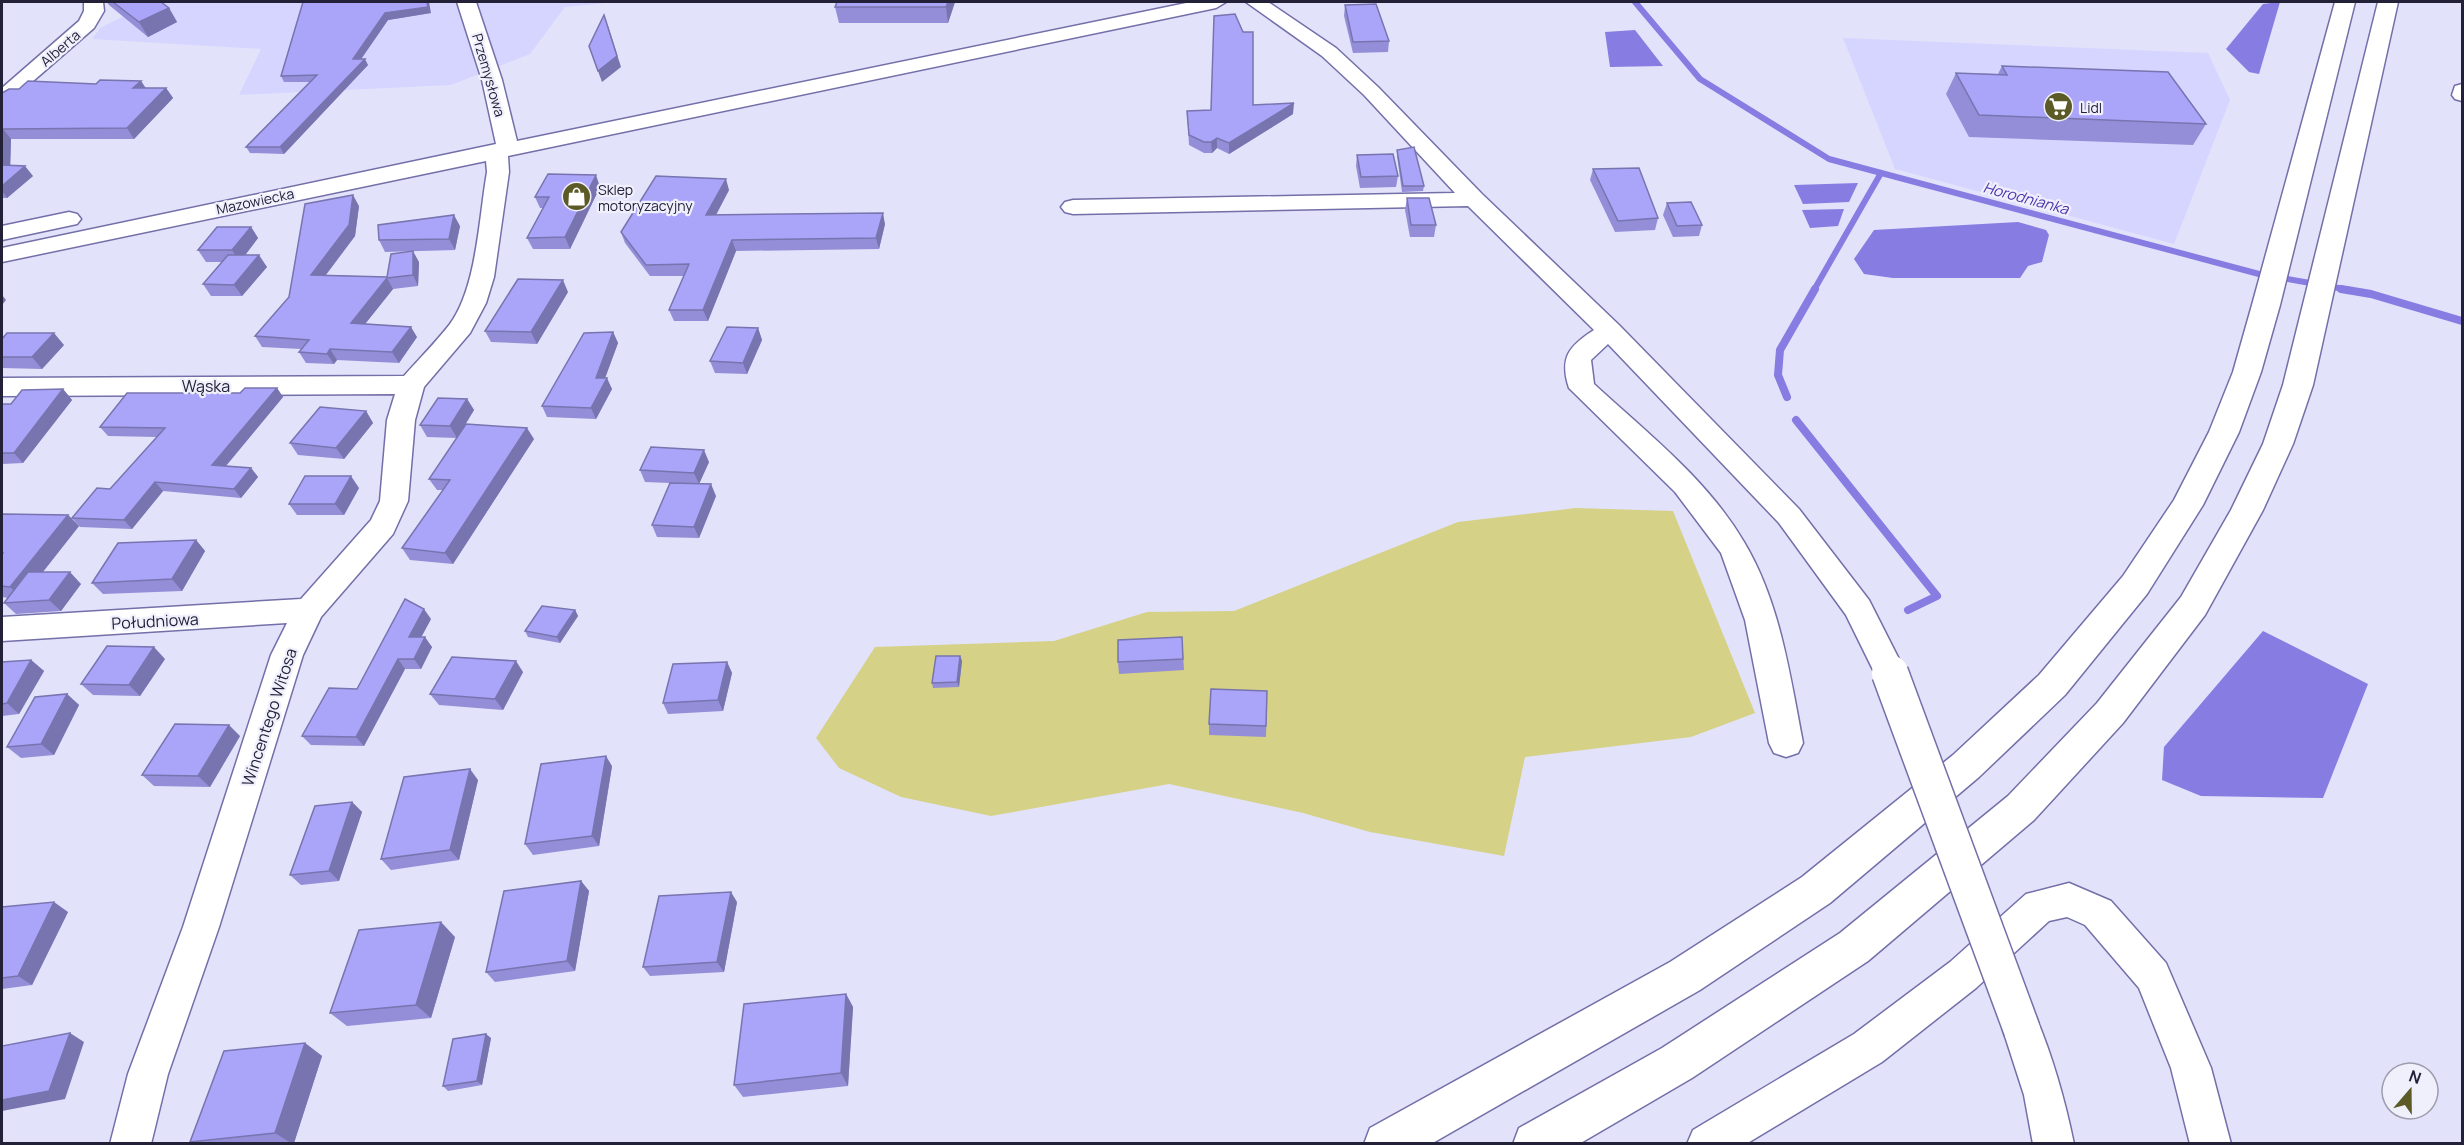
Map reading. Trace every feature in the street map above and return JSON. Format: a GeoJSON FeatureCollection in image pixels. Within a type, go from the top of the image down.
{"type":"FeatureCollection","features":[{"type":"Feature","properties":{"kind":"main road"},"geometry":{"type":"LineString","coordinates":[[1386,1143],[1685,976],[1816,890],[1966,766],[2052,685],[2136,585],[2187,504],[2224,432],[2247,372],[2266,305],[2345,2]]}},
{"type":"Feature","properties":{"kind":"main road"},"geometry":{"type":"LineString","coordinates":[[1535,1143],[1677,1063],[1854,947],[2020,808],[2094,731],[2193,606],[2247,510],[2278,444],[2298,385],[2388,2]]}},
{"type":"Feature","properties":{"kind":"street","name":"Alberta"},"geometry":{"type":"LineString","coordinates":[[5,92],[87,24],[94,11],[93,2]]}},
{"type":"Feature","properties":{"kind":"street","name":"Przemysłowa"},"geometry":{"type":"LineString","coordinates":[[466,2],[492,80],[502,150]]}},
{"type":"Feature","properties":{"kind":"street","name":"Mazowiecka"},"geometry":{"type":"LineString","coordinates":[[2,255],[1216,2]]}},
{"type":"Feature","properties":{"kind":"street"},"geometry":{"type":"LineString","coordinates":[[1256,2],[1329,52],[1371,91],[1474,199],[1610,331],[1789,516],[1858,608],[1890,673],[2022,1030],[2044,1095],[2054,1143]]}},
{"type":"Feature","properties":{"kind":"street","name":"Wincentego Witosa"},"geometry":{"type":"LineString","coordinates":[[130,1143],[148,1074],[201,927],[287,656],[309,610],[383,526],[394,501],[402,420],[411,385],[461,327],[474,303],[482,277],[502,150]]}},
{"type":"Feature","properties":{"kind":"street"},"geometry":{"type":"LineString","coordinates":[[2,233],[378,158]]}},
{"type":"Feature","properties":{"kind":"street"},"geometry":{"type":"LineString","coordinates":[[1073,207],[1474,199]]}},
{"type":"Feature","properties":{"kind":"street"},"geometry":{"type":"LineString","coordinates":[[2,274],[307,210]]}},
{"type":"Feature","properties":{"kind":"street"},"geometry":{"type":"LineString","coordinates":[[1610,331],[1585,348],[1577,359],[1576,372],[1582,388],[1694,497],[1734,550],[1758,615],[1786,743]]}},
{"type":"Feature","properties":{"kind":"street","name":"Wąska"},"geometry":{"type":"LineString","coordinates":[[2,387],[411,385]]}},
{"type":"Feature","properties":{"kind":"street","name":"Południowa"},"geometry":{"type":"LineString","coordinates":[[2,629],[309,610]]}},
{"type":"Feature","properties":{"kind":"street"},"geometry":{"type":"LineString","coordinates":[[1707,1143],[1868,1048],[1963,975],[2039,906],[2069,900],[2098,913],[2153,976],[2191,1068],[2211,1143]]}},
{"type":"Feature","properties":{"kind":"shaded area"},"geometry":{"type":"Polygon","coordinates":[[[152,2],[616,2],[565,7],[530,54],[451,85],[239,95],[261,49],[92,39],[100,28],[152,2]]]}},
{"type":"Feature","properties":{"kind":"shaded area"},"geometry":{"type":"Polygon","coordinates":[[[2280,2],[2259,74],[2249,72],[2226,49],[2263,4],[2280,2]]]}},
{"type":"Feature","properties":{"kind":"shaded area"},"geometry":{"type":"Polygon","coordinates":[[[1635,30],[1663,66],[1610,67],[1605,32],[1635,30]]]}},
{"type":"Feature","properties":{"kind":"shaded area"},"geometry":{"type":"Polygon","coordinates":[[[1843,38],[2208,53],[2230,100],[2174,244],[1895,169],[1843,38]]]}},
{"type":"Feature","properties":{"kind":"shaded area"},"geometry":{"type":"Polygon","coordinates":[[[1858,183],[1849,202],[1803,204],[1794,185],[1858,183]]]}},
{"type":"Feature","properties":{"kind":"shaded area"},"geometry":{"type":"Polygon","coordinates":[[[1844,209],[1838,226],[1810,228],[1802,210],[1844,209]]]}},
{"type":"Feature","properties":{"kind":"shaded area"},"geometry":{"type":"Polygon","coordinates":[[[2018,222],[2046,230],[2049,235],[2042,262],[2028,266],[2020,278],[1893,278],[1864,274],[1854,259],[1874,230],[2018,222]]]}},
{"type":"Feature","properties":{"kind":"shaded area"},"geometry":{"type":"Polygon","coordinates":[[[1576,508],[1673,511],[1755,713],[1691,737],[1525,757],[1504,856],[1370,832],[1303,813],[1169,784],[991,816],[901,797],[839,768],[816,738],[875,647],[1054,641],[1147,612],[1234,611],[1458,522],[1576,508]]]}},
{"type":"Feature","properties":{"kind":"shaded area"},"geometry":{"type":"Polygon","coordinates":[[[2263,631],[2368,684],[2323,798],[2201,796],[2162,780],[2164,747],[2263,631]]]}},
{"type":"Feature","properties":{"kind":"building"},"geometry":{"type":"Polygon","coordinates":[[[113,2],[161,2],[169,8],[139,22],[113,2]]]}},
{"type":"Feature","properties":{"kind":"building"},"geometry":{"type":"Polygon","coordinates":[[[303,2],[427,2],[428,7],[385,13],[353,59],[365,59],[280,147],[246,147],[317,75],[281,76],[303,2]]]}},
{"type":"Feature","properties":{"kind":"building"},"geometry":{"type":"Polygon","coordinates":[[[837,2],[948,2],[946,7],[835,7],[837,2]]]}},
{"type":"Feature","properties":{"kind":"building"},"geometry":{"type":"Polygon","coordinates":[[[1376,4],[1389,41],[1353,42],[1345,5],[1376,4]]]}},
{"type":"Feature","properties":{"kind":"building"},"geometry":{"type":"Polygon","coordinates":[[[1235,14],[1243,32],[1253,32],[1253,105],[1294,103],[1229,143],[1217,138],[1211,142],[1204,142],[1189,135],[1187,111],[1211,110],[1214,16],[1235,14]]]}},
{"type":"Feature","properties":{"kind":"building"},"geometry":{"type":"Polygon","coordinates":[[[604,15],[617,56],[598,71],[589,46],[604,15]]]}},
{"type":"Feature","properties":{"kind":"building"},"geometry":{"type":"Polygon","coordinates":[[[2002,66],[2168,72],[2206,124],[1979,115],[1956,73],[2007,75],[2002,66]]]}},
{"type":"Feature","properties":{"kind":"building"},"geometry":{"type":"Polygon","coordinates":[[[100,80],[141,81],[133,88],[166,88],[127,128],[3,129],[2,165],[2,93],[9,89],[19,89],[28,81],[96,84],[100,80]]]}},
{"type":"Feature","properties":{"kind":"building"},"geometry":{"type":"Polygon","coordinates":[[[1414,147],[1424,186],[1403,186],[1397,150],[1414,147]]]}},
{"type":"Feature","properties":{"kind":"building"},"geometry":{"type":"Polygon","coordinates":[[[1393,154],[1398,176],[1361,177],[1357,155],[1393,154]]]}},
{"type":"Feature","properties":{"kind":"building"},"geometry":{"type":"Polygon","coordinates":[[[2,165],[25,166],[2,186],[2,165]]]}},
{"type":"Feature","properties":{"kind":"building"},"geometry":{"type":"Polygon","coordinates":[[[1639,168],[1658,218],[1618,221],[1593,169],[1639,168]]]}},
{"type":"Feature","properties":{"kind":"building"},"geometry":{"type":"Polygon","coordinates":[[[548,174],[596,175],[565,237],[527,238],[549,197],[535,197],[548,174]]]}},
{"type":"Feature","properties":{"kind":"building"},"geometry":{"type":"Polygon","coordinates":[[[656,176],[726,179],[706,215],[883,213],[876,238],[732,240],[703,310],[669,310],[689,264],[646,265],[621,232],[656,176]]]}},
{"type":"Feature","properties":{"kind":"building"},"geometry":{"type":"Polygon","coordinates":[[[353,195],[349,225],[311,275],[387,277],[391,254],[413,251],[413,275],[387,278],[351,323],[411,327],[392,352],[330,349],[327,354],[299,352],[309,340],[255,336],[289,297],[305,204],[353,195]]]}},
{"type":"Feature","properties":{"kind":"building"},"geometry":{"type":"Polygon","coordinates":[[[1407,198],[1429,198],[1436,225],[1411,225],[1407,198]]]}},
{"type":"Feature","properties":{"kind":"building"},"geometry":{"type":"Polygon","coordinates":[[[1691,202],[1702,225],[1677,226],[1667,203],[1691,202]]]}},
{"type":"Feature","properties":{"kind":"building"},"geometry":{"type":"Polygon","coordinates":[[[454,215],[449,239],[379,240],[378,225],[454,215]]]}},
{"type":"Feature","properties":{"kind":"building"},"geometry":{"type":"Polygon","coordinates":[[[217,227],[251,227],[232,250],[198,250],[217,227]]]}},
{"type":"Feature","properties":{"kind":"building"},"geometry":{"type":"Polygon","coordinates":[[[228,255],[259,255],[234,285],[203,284],[228,255]]]}},
{"type":"Feature","properties":{"kind":"building"},"geometry":{"type":"Polygon","coordinates":[[[518,279],[563,280],[531,332],[485,331],[518,279]]]}},
{"type":"Feature","properties":{"kind":"building"},"geometry":{"type":"Polygon","coordinates":[[[727,327],[758,328],[743,363],[710,361],[727,327]]]}},
{"type":"Feature","properties":{"kind":"building"},"geometry":{"type":"Polygon","coordinates":[[[613,332],[596,378],[607,378],[591,408],[542,406],[584,333],[613,332]]]}},
{"type":"Feature","properties":{"kind":"building"},"geometry":{"type":"Polygon","coordinates":[[[7,333],[54,333],[32,357],[2,357],[2,339],[7,333]]]}},
{"type":"Feature","properties":{"kind":"building"},"geometry":{"type":"Polygon","coordinates":[[[245,388],[277,388],[212,465],[251,468],[234,489],[155,482],[124,520],[72,518],[97,488],[110,489],[165,428],[100,427],[127,393],[240,393],[245,388]]]}},
{"type":"Feature","properties":{"kind":"building"},"geometry":{"type":"Polygon","coordinates":[[[63,389],[14,453],[2,453],[2,404],[11,404],[22,390],[63,389]]]}},
{"type":"Feature","properties":{"kind":"building"},"geometry":{"type":"Polygon","coordinates":[[[438,398],[467,399],[450,426],[420,425],[438,398]]]}},
{"type":"Feature","properties":{"kind":"building"},"geometry":{"type":"Polygon","coordinates":[[[320,407],[366,411],[336,448],[290,443],[320,407]]]}},
{"type":"Feature","properties":{"kind":"building"},"geometry":{"type":"Polygon","coordinates":[[[466,424],[527,428],[445,553],[402,548],[450,480],[429,479],[466,424]]]}},
{"type":"Feature","properties":{"kind":"building"},"geometry":{"type":"Polygon","coordinates":[[[651,447],[704,450],[694,473],[640,470],[651,447]]]}},
{"type":"Feature","properties":{"kind":"building"},"geometry":{"type":"Polygon","coordinates":[[[305,476],[351,476],[335,504],[289,504],[305,476]]]}},
{"type":"Feature","properties":{"kind":"building"},"geometry":{"type":"Polygon","coordinates":[[[670,483],[711,484],[694,527],[652,525],[670,483]]]}},
{"type":"Feature","properties":{"kind":"building"},"geometry":{"type":"Polygon","coordinates":[[[2,514],[68,515],[10,587],[2,586],[2,514]]]}},
{"type":"Feature","properties":{"kind":"building"},"geometry":{"type":"Polygon","coordinates":[[[196,540],[172,579],[92,583],[118,543],[196,540]]]}},
{"type":"Feature","properties":{"kind":"building"},"geometry":{"type":"Polygon","coordinates":[[[28,572],[70,572],[49,600],[4,603],[28,572]]]}},
{"type":"Feature","properties":{"kind":"building"},"geometry":{"type":"Polygon","coordinates":[[[405,599],[424,609],[409,637],[425,637],[414,659],[398,659],[356,737],[302,736],[329,688],[357,689],[405,599]]]}},
{"type":"Feature","properties":{"kind":"building"},"geometry":{"type":"Polygon","coordinates":[[[542,606],[575,610],[557,637],[525,631],[542,606]]]}},
{"type":"Feature","properties":{"kind":"building"},"geometry":{"type":"Polygon","coordinates":[[[1182,637],[1183,659],[1118,662],[1118,640],[1182,637]]]}},
{"type":"Feature","properties":{"kind":"building"},"geometry":{"type":"Polygon","coordinates":[[[107,646],[154,647],[129,685],[81,684],[107,646]]]}},
{"type":"Feature","properties":{"kind":"building"},"geometry":{"type":"Polygon","coordinates":[[[936,656],[960,656],[957,682],[932,683],[936,656]]]}},
{"type":"Feature","properties":{"kind":"building"},"geometry":{"type":"Polygon","coordinates":[[[452,657],[516,661],[495,699],[430,694],[452,657]]]}},
{"type":"Feature","properties":{"kind":"building"},"geometry":{"type":"Polygon","coordinates":[[[31,660],[7,703],[2,704],[2,662],[31,660]]]}},
{"type":"Feature","properties":{"kind":"building"},"geometry":{"type":"Polygon","coordinates":[[[727,662],[718,700],[663,703],[673,664],[727,662]]]}},
{"type":"Feature","properties":{"kind":"building"},"geometry":{"type":"Polygon","coordinates":[[[1211,689],[1267,691],[1266,726],[1209,724],[1211,689]]]}},
{"type":"Feature","properties":{"kind":"building"},"geometry":{"type":"Polygon","coordinates":[[[67,694],[41,744],[7,747],[35,697],[67,694]]]}},
{"type":"Feature","properties":{"kind":"building"},"geometry":{"type":"Polygon","coordinates":[[[175,724],[229,725],[198,776],[142,775],[175,724]]]}},
{"type":"Feature","properties":{"kind":"building"},"geometry":{"type":"Polygon","coordinates":[[[606,756],[592,836],[525,844],[541,764],[606,756]]]}},
{"type":"Feature","properties":{"kind":"building"},"geometry":{"type":"Polygon","coordinates":[[[470,769],[450,850],[381,859],[404,777],[470,769]]]}},
{"type":"Feature","properties":{"kind":"building"},"geometry":{"type":"Polygon","coordinates":[[[352,802],[329,871],[290,875],[315,806],[352,802]]]}},
{"type":"Feature","properties":{"kind":"building"},"geometry":{"type":"Polygon","coordinates":[[[581,881],[567,961],[486,972],[504,891],[581,881]]]}},
{"type":"Feature","properties":{"kind":"building"},"geometry":{"type":"Polygon","coordinates":[[[731,892],[717,962],[643,967],[659,896],[731,892]]]}},
{"type":"Feature","properties":{"kind":"building"},"geometry":{"type":"Polygon","coordinates":[[[54,902],[18,976],[2,978],[2,907],[54,902]]]}},
{"type":"Feature","properties":{"kind":"building"},"geometry":{"type":"Polygon","coordinates":[[[441,922],[416,1005],[330,1013],[359,930],[441,922]]]}},
{"type":"Feature","properties":{"kind":"building"},"geometry":{"type":"Polygon","coordinates":[[[846,994],[841,1073],[734,1085],[744,1004],[846,994]]]}},
{"type":"Feature","properties":{"kind":"building"},"geometry":{"type":"Polygon","coordinates":[[[70,1033],[49,1091],[2,1100],[2,1046],[70,1033]]]}},
{"type":"Feature","properties":{"kind":"building"},"geometry":{"type":"Polygon","coordinates":[[[486,1034],[477,1081],[443,1086],[453,1039],[486,1034]]]}},
{"type":"Feature","properties":{"kind":"building"},"geometry":{"type":"Polygon","coordinates":[[[305,1043],[275,1133],[190,1142],[224,1051],[305,1043]]]}},
{"type":"Feature","properties":{"kind":"waterway","name":"Horodnianka"},"geometry":{"type":"LineString","coordinates":[[1635,2],[1700,79],[1829,159],[2259,274],[2350,290]]}},
{"type":"Feature","properties":{"kind":"waterway"},"geometry":{"type":"LineString","coordinates":[[1814,290],[1881,173]]}},
{"type":"Feature","properties":{"kind":"waterway"},"geometry":{"type":"LineString","coordinates":[[1787,397],[1778,375],[1780,350],[1815,289]]}},
{"type":"Feature","properties":{"kind":"waterway","name":"Horodnianka"},"geometry":{"type":"LineString","coordinates":[[2341,289],[2371,294],[2462,321]]}},
{"type":"Feature","properties":{"kind":"waterway"},"geometry":{"type":"LineString","coordinates":[[1796,420],[1937,596],[1908,610]]}},
{"type":"Feature","properties":{"kind":"place","name":"Lidl"},"geometry":{"type":"Point","coordinates":[2059,107]}},
{"type":"Feature","properties":{"kind":"place","name":"Sklep motoryzacyjny"},"geometry":{"type":"Point","coordinates":[577,197]}}]}
